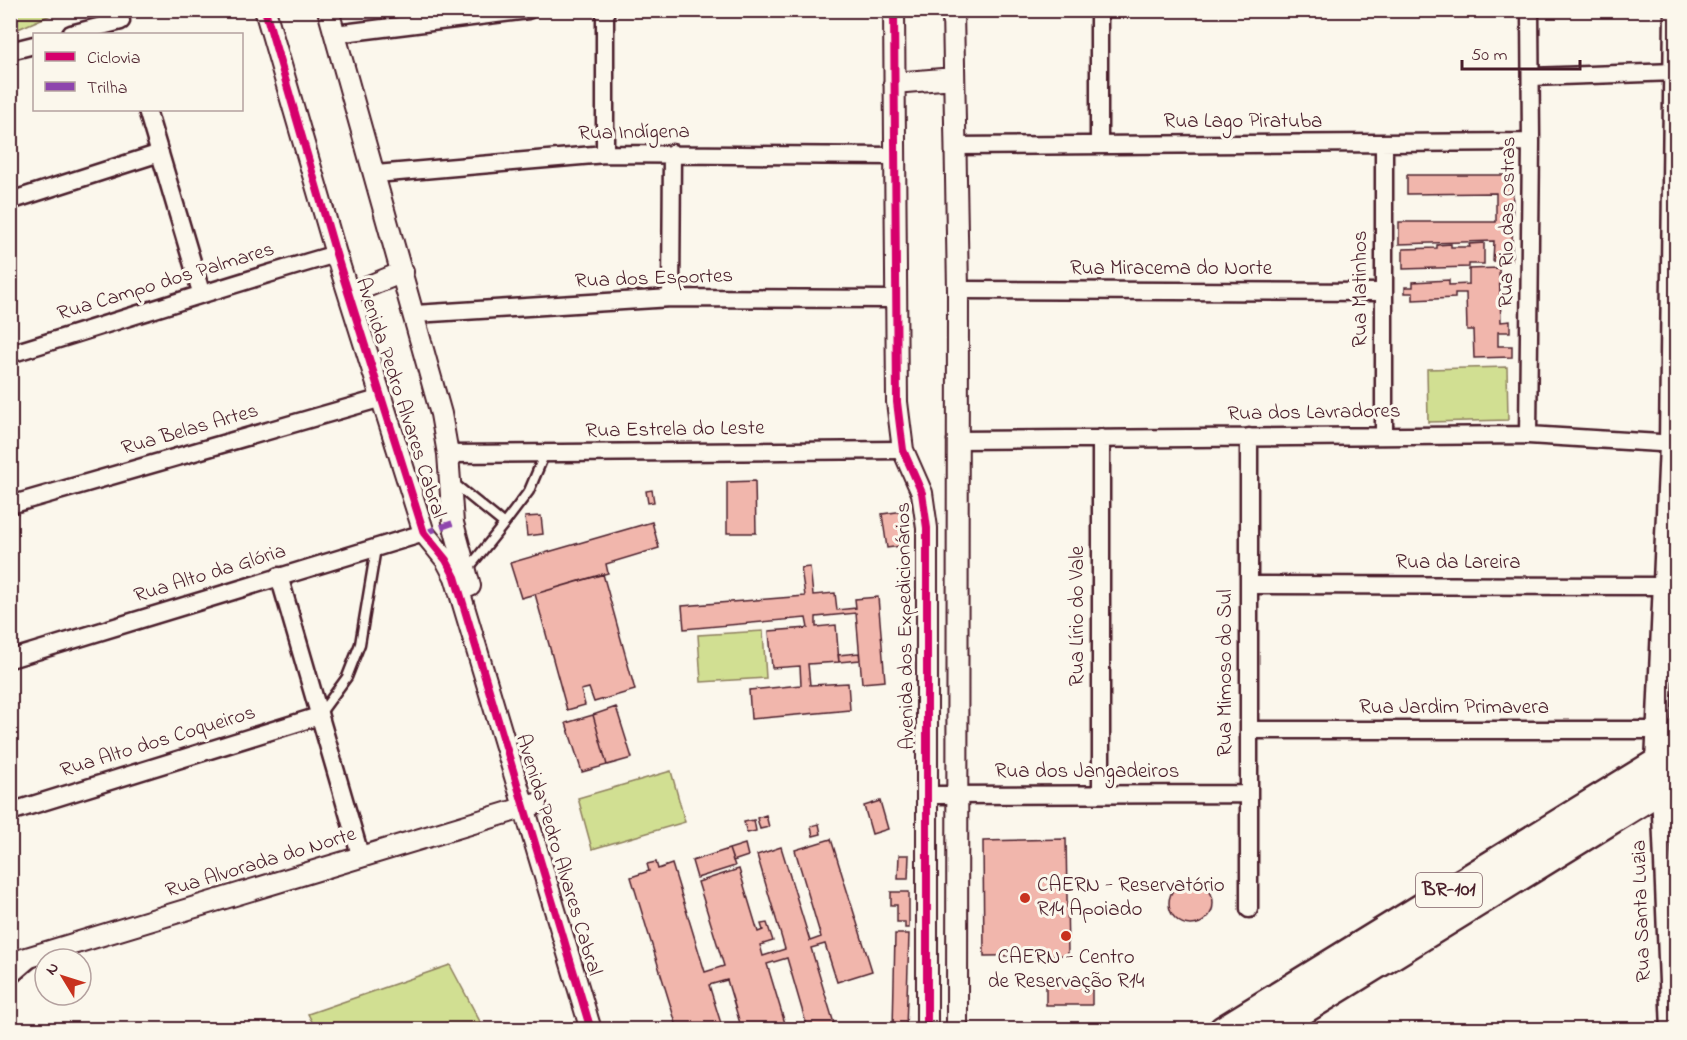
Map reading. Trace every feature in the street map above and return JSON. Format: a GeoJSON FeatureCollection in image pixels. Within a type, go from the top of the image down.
{"type":"FeatureCollection","features":[{"type":"Feature","properties":{"kind":"highway","name":"BR-101"},"geometry":{"type":"LineString","coordinates":[[1222,1029],[1668,783]]}},
{"type":"Feature","properties":{"kind":"highway","name":"BR-101"},"geometry":{"type":"LineString","coordinates":[[1271,1029],[1668,783]]}},
{"type":"Feature","properties":{"kind":"main road"},"geometry":{"type":"LineString","coordinates":[[1668,783],[1658,730],[1669,676],[1671,612],[1666,586],[1674,444],[1676,10]]}},
{"type":"Feature","properties":{"kind":"street","name":"Avenida Pedro Alvares Cabral"},"geometry":{"type":"LineString","coordinates":[[265,10],[336,254],[424,533],[460,574]]}},
{"type":"Feature","properties":{"kind":"street","name":"Avenida Pedro Alvares Cabral"},"geometry":{"type":"LineString","coordinates":[[328,10],[404,272],[441,414],[448,454],[448,479],[460,574],[603,1029]]}},
{"type":"Feature","properties":{"kind":"street"},"geometry":{"type":"LineString","coordinates":[[335,34],[528,10]]}},
{"type":"Feature","properties":{"kind":"street"},"geometry":{"type":"LineString","coordinates":[[605,10],[605,154]]}},
{"type":"Feature","properties":{"kind":"street","name":"Avenida dos Expedicionários"},"geometry":{"type":"LineString","coordinates":[[894,10],[897,402],[903,450],[922,493],[926,519],[927,1029]]}},
{"type":"Feature","properties":{"kind":"street"},"geometry":{"type":"LineString","coordinates":[[953,10],[958,290],[957,1029]]}},
{"type":"Feature","properties":{"kind":"street"},"geometry":{"type":"LineString","coordinates":[[1099,10],[1099,144]]}},
{"type":"Feature","properties":{"kind":"street","name":"Rua Rio das Ostras"},"geometry":{"type":"LineString","coordinates":[[1528,435],[1530,10]]}},
{"type":"Feature","properties":{"kind":"street"},"geometry":{"type":"LineString","coordinates":[[75,33],[121,22]]}},
{"type":"Feature","properties":{"kind":"street"},"geometry":{"type":"LineString","coordinates":[[10,51],[33,45]]}},
{"type":"Feature","properties":{"kind":"street"},"geometry":{"type":"LineString","coordinates":[[1531,77],[1676,72]]}},
{"type":"Feature","properties":{"kind":"street"},"geometry":{"type":"LineString","coordinates":[[894,83],[954,78]]}},
{"type":"Feature","properties":{"kind":"street"},"geometry":{"type":"LineString","coordinates":[[147,111],[201,292]]}},
{"type":"Feature","properties":{"kind":"street","name":"Rua Lago Piratuba"},"geometry":{"type":"LineString","coordinates":[[955,146],[1384,145],[1531,142]]}},
{"type":"Feature","properties":{"kind":"street","name":"Rua Matinhos"},"geometry":{"type":"LineString","coordinates":[[1384,145],[1384,434]]}},
{"type":"Feature","properties":{"kind":"street"},"geometry":{"type":"LineString","coordinates":[[10,201],[160,153]]}},
{"type":"Feature","properties":{"kind":"street"},"geometry":{"type":"LineString","coordinates":[[671,298],[672,153]]}},
{"type":"Feature","properties":{"kind":"street","name":"Rua Indígena"},"geometry":{"type":"LineString","coordinates":[[376,174],[605,154],[895,156]]}},
{"type":"Feature","properties":{"kind":"street","name":"Rua Campo dos Palmares"},"geometry":{"type":"LineString","coordinates":[[10,354],[126,319],[201,292],[336,254]]}},
{"type":"Feature","properties":{"kind":"street"},"geometry":{"type":"LineString","coordinates":[[349,294],[404,272]]}},
{"type":"Feature","properties":{"kind":"street","name":"Rua Miracema do Norte"},"geometry":{"type":"LineString","coordinates":[[958,290],[1383,292]]}},
{"type":"Feature","properties":{"kind":"street","name":"Rua dos Esportes"},"geometry":{"type":"LineString","coordinates":[[415,314],[671,298],[895,299]]}},
{"type":"Feature","properties":{"kind":"street","name":"Rua Belas Artes"},"geometry":{"type":"LineString","coordinates":[[10,505],[382,398]]}},
{"type":"Feature","properties":{"kind":"street","name":"Rua dos Lavradores"},"geometry":{"type":"LineString","coordinates":[[956,440],[1384,434],[1528,435],[1674,444]]}},
{"type":"Feature","properties":{"kind":"street","name":"Rua Mimoso do Sul"},"geometry":{"type":"LineString","coordinates":[[1249,437],[1249,909]]}},
{"type":"Feature","properties":{"kind":"street","name":"Rua Lírio do Vale"},"geometry":{"type":"LineString","coordinates":[[1101,438],[1101,794]]}},
{"type":"Feature","properties":{"kind":"street","name":"Rua Estrela do Leste"},"geometry":{"type":"LineString","coordinates":[[448,454],[903,450]]}},
{"type":"Feature","properties":{"kind":"street","name":"Rua Alto da Glória"},"geometry":{"type":"LineString","coordinates":[[10,659],[424,533]]}},
{"type":"Feature","properties":{"kind":"street"},"geometry":{"type":"LineString","coordinates":[[279,576],[362,858]]}},
{"type":"Feature","properties":{"kind":"street","name":"Rua da Lareira"},"geometry":{"type":"LineString","coordinates":[[1249,585],[1666,586]]}},
{"type":"Feature","properties":{"kind":"street","name":"Rua Alto dos Coqueiros"},"geometry":{"type":"LineString","coordinates":[[10,812],[319,716]]}},
{"type":"Feature","properties":{"kind":"street","name":"Rua Jardim Primavera"},"geometry":{"type":"LineString","coordinates":[[1250,730],[1658,730]]}},
{"type":"Feature","properties":{"kind":"street","name":"Rua Santa Luzia"},"geometry":{"type":"LineString","coordinates":[[1668,783],[1670,1029]]}},
{"type":"Feature","properties":{"kind":"street","name":"Rua dos Jangadeiros"},"geometry":{"type":"LineString","coordinates":[[927,795],[1248,794]]}},
{"type":"Feature","properties":{"kind":"street","name":"Avenida Pedro Alvares Cabral"},"geometry":{"type":"LineString","coordinates":[[531,805],[591,1029]]}},
{"type":"Feature","properties":{"kind":"street","name":"Rua Alvorada do Norte"},"geometry":{"type":"LineString","coordinates":[[10,963],[531,805]]}},
{"type":"Feature","properties":{"kind":"street"},"geometry":{"type":"LineString","coordinates":[[10,976],[32,957]]}},
{"type":"Feature","properties":{"kind":"street"},"geometry":{"type":"LineString","coordinates":[[927,1004],[957,1004]]}},
{"type":"Feature","properties":{"kind":"lane"},"geometry":{"type":"LineString","coordinates":[[460,574],[504,524],[529,491],[545,453]]}},
{"type":"Feature","properties":{"kind":"lane"},"geometry":{"type":"LineString","coordinates":[[448,479],[504,524]]}},
{"type":"Feature","properties":{"kind":"lane"},"geometry":{"type":"LineString","coordinates":[[319,716],[347,677],[360,644],[376,547]]}},
{"type":"Feature","properties":{"kind":"green space"},"geometry":{"type":"Polygon","coordinates":[[[11,10],[60,10],[60,11],[11,32],[11,10]]]}},
{"type":"Feature","properties":{"kind":"green space"},"geometry":{"type":"Polygon","coordinates":[[[1507,367],[1508,420],[1428,422],[1427,369],[1507,367]]]}},
{"type":"Feature","properties":{"kind":"green space"},"geometry":{"type":"Polygon","coordinates":[[[763,631],[766,678],[701,682],[698,635],[763,631]]]}},
{"type":"Feature","properties":{"kind":"green space"},"geometry":{"type":"Polygon","coordinates":[[[671,771],[685,822],[592,849],[578,798],[671,771]]]}},
{"type":"Feature","properties":{"kind":"green space"},"geometry":{"type":"Polygon","coordinates":[[[450,965],[484,1029],[316,1029],[308,1014],[450,965]]]}},
{"type":"Feature","properties":{"kind":"building"},"geometry":{"type":"Polygon","coordinates":[[[1407,175],[1513,175],[1512,261],[1493,261],[1494,241],[1399,244],[1399,222],[1496,222],[1496,193],[1407,194],[1407,175]]]}},
{"type":"Feature","properties":{"kind":"building"},"geometry":{"type":"Polygon","coordinates":[[[1484,243],[1484,264],[1469,264],[1469,267],[1403,269],[1403,249],[1437,248],[1437,245],[1451,244],[1451,247],[1470,247],[1469,244],[1484,243]]]}},
{"type":"Feature","properties":{"kind":"building"},"geometry":{"type":"Polygon","coordinates":[[[1499,268],[1501,322],[1510,321],[1510,332],[1498,332],[1498,346],[1512,346],[1512,357],[1474,358],[1473,330],[1467,330],[1466,293],[1455,293],[1455,298],[1413,300],[1413,293],[1405,293],[1405,287],[1413,287],[1413,282],[1449,280],[1449,285],[1469,284],[1469,269],[1499,268]]]}},
{"type":"Feature","properties":{"kind":"building"},"geometry":{"type":"Polygon","coordinates":[[[755,481],[756,533],[727,533],[727,482],[755,481]]]}},
{"type":"Feature","properties":{"kind":"building"},"geometry":{"type":"Polygon","coordinates":[[[652,490],[654,502],[648,503],[646,491],[652,490]]]}},
{"type":"Feature","properties":{"kind":"building"},"geometry":{"type":"Polygon","coordinates":[[[904,511],[908,545],[887,548],[882,514],[904,511]]]}},
{"type":"Feature","properties":{"kind":"building"},"geometry":{"type":"Polygon","coordinates":[[[541,516],[543,534],[527,536],[525,517],[541,516]]]}},
{"type":"Feature","properties":{"kind":"building"},"geometry":{"type":"Polygon","coordinates":[[[652,522],[659,548],[606,564],[608,573],[521,598],[510,563],[652,522]]]}},
{"type":"Feature","properties":{"kind":"building"},"geometry":{"type":"Polygon","coordinates":[[[810,567],[813,595],[835,593],[837,610],[856,608],[855,599],[878,597],[885,681],[862,683],[856,613],[816,617],[816,627],[836,625],[839,662],[808,664],[810,685],[848,683],[850,710],[751,719],[749,690],[801,685],[800,666],[772,668],[769,631],[808,628],[806,618],[684,629],[682,606],[805,596],[801,568],[810,567]]]}},
{"type":"Feature","properties":{"kind":"building"},"geometry":{"type":"Polygon","coordinates":[[[603,574],[635,690],[594,702],[589,688],[581,690],[585,705],[567,710],[535,594],[603,574]]]}},
{"type":"Feature","properties":{"kind":"building"},"geometry":{"type":"Polygon","coordinates":[[[859,653],[860,660],[839,662],[838,655],[859,653]]]}},
{"type":"Feature","properties":{"kind":"building"},"geometry":{"type":"Polygon","coordinates":[[[616,707],[632,758],[607,765],[593,715],[616,707]]]}},
{"type":"Feature","properties":{"kind":"building"},"geometry":{"type":"Polygon","coordinates":[[[593,715],[607,765],[582,772],[566,723],[593,715]]]}},
{"type":"Feature","properties":{"kind":"building"},"geometry":{"type":"Polygon","coordinates":[[[880,801],[888,829],[872,834],[864,806],[880,801]]]}},
{"type":"Feature","properties":{"kind":"building"},"geometry":{"type":"Polygon","coordinates":[[[766,815],[769,827],[760,829],[757,818],[766,815]]]}},
{"type":"Feature","properties":{"kind":"building"},"geometry":{"type":"Polygon","coordinates":[[[754,820],[756,831],[747,833],[744,822],[754,820]]]}},
{"type":"Feature","properties":{"kind":"building"},"geometry":{"type":"Polygon","coordinates":[[[819,824],[821,834],[813,836],[811,826],[819,824]]]}},
{"type":"Feature","properties":{"kind":"building"},"geometry":{"type":"Polygon","coordinates":[[[831,839],[872,971],[837,982],[825,944],[811,948],[836,1030],[808,1030],[787,958],[767,964],[787,1030],[742,1030],[727,980],[709,985],[723,1030],[678,1030],[631,877],[649,871],[647,864],[656,862],[658,869],[672,864],[705,972],[724,966],[698,882],[739,869],[758,932],[763,930],[761,924],[767,923],[773,941],[760,945],[763,956],[785,949],[757,855],[781,847],[810,941],[821,937],[795,850],[831,839]]]}},
{"type":"Feature","properties":{"kind":"building","name":"CAERN - Reservatório R14 Apoiado"},"geometry":{"type":"Polygon","coordinates":[[[1066,839],[1068,955],[984,956],[983,841],[1066,839]]]}},
{"type":"Feature","properties":{"kind":"building"},"geometry":{"type":"Polygon","coordinates":[[[745,844],[748,856],[733,861],[729,849],[745,844]]]}},
{"type":"Feature","properties":{"kind":"building"},"geometry":{"type":"Polygon","coordinates":[[[729,849],[735,866],[697,878],[692,861],[729,849]]]}},
{"type":"Feature","properties":{"kind":"building"},"geometry":{"type":"Polygon","coordinates":[[[899,855],[909,855],[908,879],[898,879],[899,855]]]}},
{"type":"Feature","properties":{"kind":"building"},"geometry":{"type":"Polygon","coordinates":[[[1191,881],[1200,882],[1207,887],[1212,894],[1212,912],[1207,919],[1200,924],[1191,925],[1182,924],[1175,919],[1170,912],[1169,903],[1170,894],[1175,887],[1182,882],[1191,881]]]}},
{"type":"Feature","properties":{"kind":"building"},"geometry":{"type":"Polygon","coordinates":[[[891,892],[909,892],[909,928],[905,928],[905,922],[897,922],[897,905],[891,905],[891,892]]]}},
{"type":"Feature","properties":{"kind":"building"},"geometry":{"type":"Polygon","coordinates":[[[895,934],[909,934],[906,1030],[893,1030],[895,934]]]}},
{"type":"Feature","properties":{"kind":"building"},"geometry":{"type":"Polygon","coordinates":[[[1046,978],[1092,978],[1092,1005],[1046,1005],[1046,978]]]}},
{"type":"Feature","properties":{"kind":"marked path"},"geometry":{"type":"LineString","coordinates":[[424,533],[453,523]]}},
{"type":"Feature","properties":{"kind":"cycle path"},"geometry":{"type":"LineString","coordinates":[[265,10],[336,254],[424,533],[446,560],[455,577],[591,1030]]}},
{"type":"Feature","properties":{"kind":"cycle path"},"geometry":{"type":"LineString","coordinates":[[894,10],[897,402],[903,450],[922,493],[927,528],[927,1030]]}},
{"type":"Feature","properties":{"kind":"place","name":"CAERN - Reservatório R14 Apoiado"},"geometry":{"type":"Point","coordinates":[1025,898]}},
{"type":"Feature","properties":{"kind":"place","name":"CAERN - Centro de Reservação R14"},"geometry":{"type":"Point","coordinates":[1066,936]}}]}
